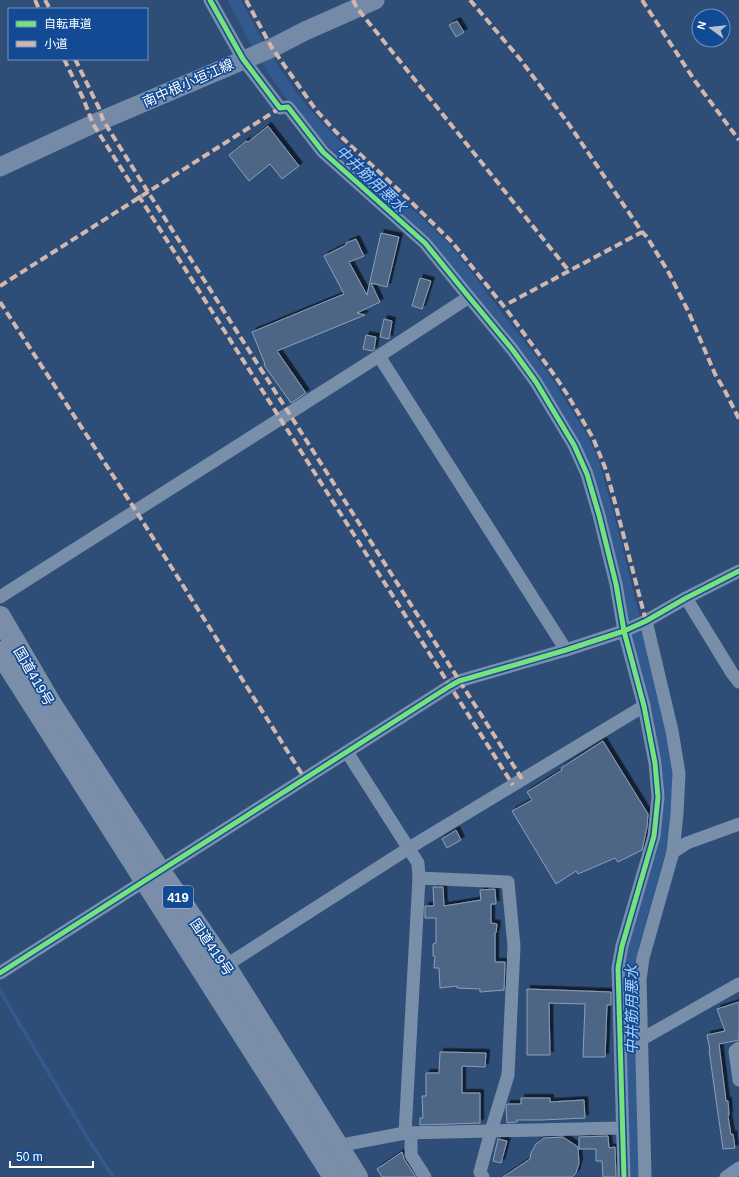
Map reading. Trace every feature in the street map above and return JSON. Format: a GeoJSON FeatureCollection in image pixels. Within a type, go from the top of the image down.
{"type":"FeatureCollection","features":[{"type":"Feature","properties":{"kind":"highway","name":"国道419号"},"geometry":{"type":"LineString","coordinates":[[0,617],[152,875],[334,1177]]}},
{"type":"Feature","properties":{"kind":"highway","name":"国道419号"},"geometry":{"type":"LineString","coordinates":[[0,652],[152,875],[225,966],[357,1177]]}},
{"type":"Feature","properties":{"kind":"main road","name":"南中根小垣江線"},"geometry":{"type":"LineString","coordinates":[[0,167],[93,124],[272,48],[304,31],[375,0]]}},
{"type":"Feature","properties":{"kind":"street"},"geometry":{"type":"LineString","coordinates":[[210,0],[280,108],[288,107],[323,152],[425,243],[512,349],[536,382],[574,445],[587,474],[616,584],[624,631],[644,706],[655,763],[658,797],[654,836],[622,946],[618,968],[624,1177]]}},
{"type":"Feature","properties":{"kind":"street"},"geometry":{"type":"LineString","coordinates":[[0,597],[379,356],[469,297]]}},
{"type":"Feature","properties":{"kind":"street"},"geometry":{"type":"LineString","coordinates":[[379,356],[566,650]]}},
{"type":"Feature","properties":{"kind":"street"},"geometry":{"type":"LineString","coordinates":[[0,973],[459,681],[566,650],[624,631],[646,621],[686,598],[739,571]]}},
{"type":"Feature","properties":{"kind":"street"},"geometry":{"type":"LineString","coordinates":[[686,598],[739,682]]}},
{"type":"Feature","properties":{"kind":"street"},"geometry":{"type":"LineString","coordinates":[[645,1177],[640,980],[643,958],[673,852],[678,814],[679,773],[672,731],[646,621]]}},
{"type":"Feature","properties":{"kind":"street"},"geometry":{"type":"LineString","coordinates":[[225,966],[408,848],[644,706]]}},
{"type":"Feature","properties":{"kind":"street"},"geometry":{"type":"LineString","coordinates":[[347,752],[418,863],[419,878],[408,1133],[411,1155],[424,1177]]}},
{"type":"Feature","properties":{"kind":"street"},"geometry":{"type":"LineString","coordinates":[[673,852],[687,842],[739,824]]}},
{"type":"Feature","properties":{"kind":"street"},"geometry":{"type":"LineString","coordinates":[[419,878],[508,882],[514,946],[508,1075],[480,1172],[483,1177]]}},
{"type":"Feature","properties":{"kind":"street"},"geometry":{"type":"LineString","coordinates":[[641,882],[662,888]]}},
{"type":"Feature","properties":{"kind":"street"},"geometry":{"type":"LineString","coordinates":[[642,1039],[739,984]]}},
{"type":"Feature","properties":{"kind":"street"},"geometry":{"type":"LineString","coordinates":[[739,1048],[735,1050],[739,1080]]}},
{"type":"Feature","properties":{"kind":"street"},"geometry":{"type":"LineString","coordinates":[[337,1146],[408,1133],[622,1128]]}},
{"type":"Feature","properties":{"kind":"street"},"geometry":{"type":"LineString","coordinates":[[726,1177],[739,1168]]}},
{"type":"Feature","properties":{"kind":"building"},"geometry":{"type":"Polygon","coordinates":[[[457,21],[464,32],[456,37],[449,25],[457,21]]]}},
{"type":"Feature","properties":{"kind":"building"},"geometry":{"type":"Polygon","coordinates":[[[268,126],[299,166],[282,179],[270,164],[249,181],[229,155],[268,126]]]}},
{"type":"Feature","properties":{"kind":"building"},"geometry":{"type":"Polygon","coordinates":[[[381,233],[399,237],[387,287],[371,283],[380,302],[357,313],[365,315],[277,351],[306,393],[291,403],[264,365],[265,364],[252,332],[344,294],[324,256],[356,239],[364,256],[349,262],[367,295],[381,233]]]}},
{"type":"Feature","properties":{"kind":"building"},"geometry":{"type":"Polygon","coordinates":[[[420,278],[431,281],[422,309],[412,306],[420,278]]]}},
{"type":"Feature","properties":{"kind":"building"},"geometry":{"type":"Polygon","coordinates":[[[384,319],[392,321],[389,339],[380,337],[384,319]]]}},
{"type":"Feature","properties":{"kind":"building"},"geometry":{"type":"Polygon","coordinates":[[[366,335],[376,337],[374,350],[372,351],[363,349],[366,335]]]}},
{"type":"Feature","properties":{"kind":"building"},"geometry":{"type":"Polygon","coordinates":[[[603,741],[648,814],[642,850],[618,862],[615,858],[578,874],[576,871],[556,884],[512,811],[532,800],[527,792],[562,770],[561,768],[603,741]]]}},
{"type":"Feature","properties":{"kind":"building"},"geometry":{"type":"Polygon","coordinates":[[[456,830],[461,840],[447,848],[442,839],[456,830]]]}},
{"type":"Feature","properties":{"kind":"building"},"geometry":{"type":"Polygon","coordinates":[[[433,887],[443,887],[444,906],[481,900],[480,890],[495,889],[496,904],[491,904],[491,923],[497,924],[495,933],[495,962],[505,962],[504,990],[480,992],[480,989],[457,988],[457,986],[440,988],[439,968],[434,968],[435,956],[433,956],[433,944],[436,943],[436,918],[425,918],[425,906],[434,906],[433,887]]]}},
{"type":"Feature","properties":{"kind":"building"},"geometry":{"type":"Polygon","coordinates":[[[527,989],[611,992],[611,1005],[607,1005],[605,1057],[583,1057],[585,1004],[549,1003],[550,1055],[527,1055],[527,989]]]}},
{"type":"Feature","properties":{"kind":"building"},"geometry":{"type":"Polygon","coordinates":[[[739,1002],[739,1040],[719,1044],[726,1101],[728,1101],[728,1116],[735,1148],[723,1149],[707,1035],[725,1031],[717,1009],[739,1002]]]}},
{"type":"Feature","properties":{"kind":"building"},"geometry":{"type":"Polygon","coordinates":[[[440,1052],[486,1053],[485,1067],[462,1066],[462,1093],[480,1093],[480,1123],[420,1125],[420,1118],[423,1118],[422,1096],[426,1096],[426,1073],[439,1073],[440,1052]]]}},
{"type":"Feature","properties":{"kind":"building"},"geometry":{"type":"Polygon","coordinates":[[[521,1098],[550,1098],[550,1102],[584,1100],[585,1118],[517,1120],[517,1122],[507,1123],[507,1104],[521,1104],[521,1098]]]}},
{"type":"Feature","properties":{"kind":"building"},"geometry":{"type":"Polygon","coordinates":[[[608,1136],[609,1148],[615,1147],[616,1177],[603,1177],[602,1161],[596,1161],[596,1149],[579,1149],[579,1137],[608,1136]]]}},
{"type":"Feature","properties":{"kind":"building"},"geometry":{"type":"Polygon","coordinates":[[[563,1137],[578,1147],[579,1163],[576,1173],[572,1177],[503,1177],[530,1159],[531,1153],[536,1144],[544,1138],[563,1137]]]}},
{"type":"Feature","properties":{"kind":"building"},"geometry":{"type":"Polygon","coordinates":[[[498,1139],[507,1141],[501,1163],[493,1161],[498,1139]]]}},
{"type":"Feature","properties":{"kind":"building"},"geometry":{"type":"Polygon","coordinates":[[[402,1152],[404,1159],[416,1177],[382,1177],[377,1169],[402,1152]]]}},
{"type":"Feature","properties":{"kind":"waterway","name":"中井筋用悪水"},"geometry":{"type":"LineString","coordinates":[[234,0],[274,71],[299,106],[329,139],[446,249],[545,379],[582,438],[593,462],[615,542],[668,763],[670,799],[666,829],[633,945],[629,973],[636,1177]]}},
{"type":"Feature","properties":{"kind":"waterway"},"geometry":{"type":"LineString","coordinates":[[0,991],[87,1137],[113,1177]]}},
{"type":"Feature","properties":{"kind":"marked path"},"geometry":{"type":"LineString","coordinates":[[35,0],[39,8]]}},
{"type":"Feature","properties":{"kind":"marked path"},"geometry":{"type":"LineString","coordinates":[[45,0],[49,8]]}},
{"type":"Feature","properties":{"kind":"marked path"},"geometry":{"type":"LineString","coordinates":[[246,0],[272,48],[316,110],[336,132],[452,242],[506,309],[567,394],[593,438],[606,470],[646,621]]}},
{"type":"Feature","properties":{"kind":"marked path"},"geometry":{"type":"LineString","coordinates":[[353,0],[357,8],[569,271]]}},
{"type":"Feature","properties":{"kind":"marked path"},"geometry":{"type":"LineString","coordinates":[[470,0],[520,59],[568,123],[642,232],[647,237],[669,273],[689,313],[715,374],[739,419]]}},
{"type":"Feature","properties":{"kind":"marked path"},"geometry":{"type":"LineString","coordinates":[[642,0],[695,81],[739,140]]}},
{"type":"Feature","properties":{"kind":"marked path"},"geometry":{"type":"LineString","coordinates":[[64,60],[83,98],[93,124],[513,785]]}},
{"type":"Feature","properties":{"kind":"marked path"},"geometry":{"type":"LineString","coordinates":[[75,60],[99,108],[103,120],[522,779]]}},
{"type":"Feature","properties":{"kind":"marked path"},"geometry":{"type":"LineString","coordinates":[[0,286],[280,108]]}},
{"type":"Feature","properties":{"kind":"marked path"},"geometry":{"type":"LineString","coordinates":[[509,303],[642,232]]}},
{"type":"Feature","properties":{"kind":"marked path"},"geometry":{"type":"LineString","coordinates":[[0,302],[136,511],[305,779]]}},
{"type":"Feature","properties":{"kind":"cycle path"},"geometry":{"type":"LineString","coordinates":[[210,0],[243,59],[280,108],[288,107],[323,152],[425,243],[512,349],[536,382],[574,445],[587,474],[616,584],[624,631],[646,621],[686,598],[739,571]]}},
{"type":"Feature","properties":{"kind":"cycle path"},"geometry":{"type":"LineString","coordinates":[[0,973],[459,681],[566,650],[624,631],[644,706],[655,763],[658,797],[654,836],[622,946],[618,968],[624,1177]]}}]}
